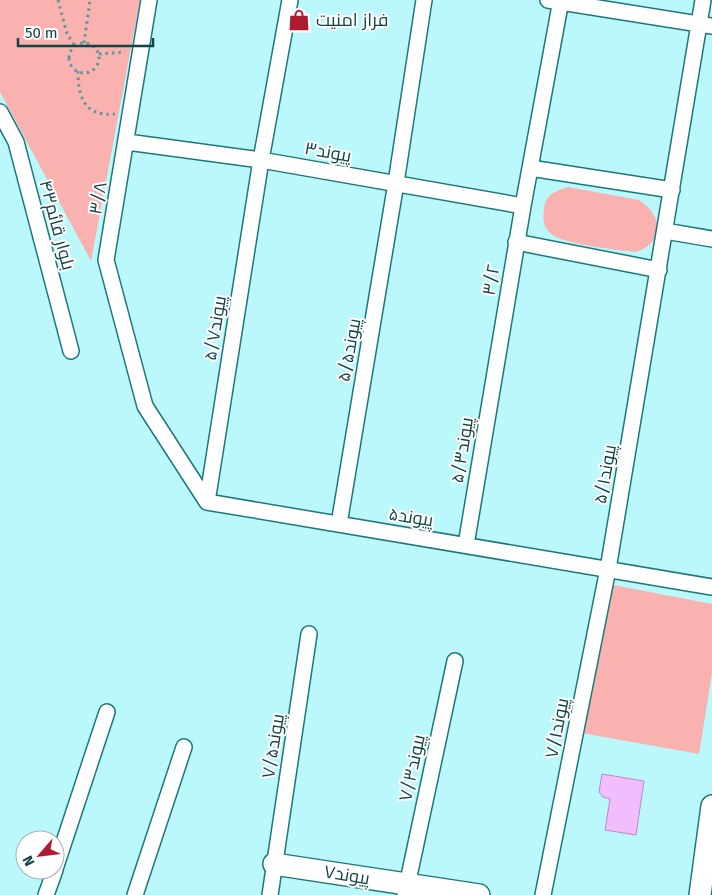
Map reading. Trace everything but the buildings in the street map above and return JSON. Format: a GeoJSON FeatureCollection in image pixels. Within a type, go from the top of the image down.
{"type":"FeatureCollection","features":[{"type":"Feature","properties":{"kind":"street","name":"۳/۸"},"geometry":{"type":"LineString","coordinates":[[149,0],[106,260],[145,406],[207,502]]}},
{"type":"Feature","properties":{"kind":"street","name":"پیوند۵/۷"},"geometry":{"type":"LineString","coordinates":[[207,502],[261,160],[290,0]]}},
{"type":"Feature","properties":{"kind":"street","name":"پیوند۵/۵"},"geometry":{"type":"LineString","coordinates":[[339,524],[396,183],[424,0]]}},
{"type":"Feature","properties":{"kind":"street","name":"پیوند۵/۱"},"geometry":{"type":"LineString","coordinates":[[608,569],[672,190],[706,26],[703,0]]}},
{"type":"Feature","properties":{"kind":"street"},"geometry":{"type":"LineString","coordinates":[[557,1],[706,26]]}},
{"type":"Feature","properties":{"kind":"street","name":"۳/۲"},"geometry":{"type":"LineString","coordinates":[[496,361],[557,1]]}},
{"type":"Feature","properties":{"kind":"street","name":"بلوار قائم۴۳"},"geometry":{"type":"LineString","coordinates":[[0,112],[5,130],[16,142],[71,351]]}},
{"type":"Feature","properties":{"kind":"street","name":"پیوند۳"},"geometry":{"type":"LineString","coordinates":[[127,142],[261,160],[523,206]]}},
{"type":"Feature","properties":{"kind":"street"},"geometry":{"type":"LineString","coordinates":[[530,168],[672,190]]}},
{"type":"Feature","properties":{"kind":"street"},"geometry":{"type":"LineString","coordinates":[[665,230],[712,239]]}},
{"type":"Feature","properties":{"kind":"street"},"geometry":{"type":"LineString","coordinates":[[516,242],[659,270]]}},
{"type":"Feature","properties":{"kind":"street","name":"پیوند۵/۳"},"geometry":{"type":"LineString","coordinates":[[466,545],[496,361]]}},
{"type":"Feature","properties":{"kind":"street","name":"پیوند۵"},"geometry":{"type":"LineString","coordinates":[[207,502],[712,587]]}},
{"type":"Feature","properties":{"kind":"street","name":"پیوند۷/۱"},"geometry":{"type":"LineString","coordinates":[[543,895],[608,569]]}},
{"type":"Feature","properties":{"kind":"street","name":"پیوند۷/۵"},"geometry":{"type":"LineString","coordinates":[[270,895],[309,634]]}},
{"type":"Feature","properties":{"kind":"street","name":"پیوند۷/۳"},"geometry":{"type":"LineString","coordinates":[[406,890],[455,661]]}},
{"type":"Feature","properties":{"kind":"street"},"geometry":{"type":"LineString","coordinates":[[65,839],[107,712]]}},
{"type":"Feature","properties":{"kind":"street"},"geometry":{"type":"LineString","coordinates":[[135,895],[184,746]]}},
{"type":"Feature","properties":{"kind":"street"},"geometry":{"type":"LineString","coordinates":[[700,895],[712,806]]}},
{"type":"Feature","properties":{"kind":"street","name":"پیوند۷"},"geometry":{"type":"LineString","coordinates":[[274,864],[406,890],[479,895]]}},
{"type":"Feature","properties":{"kind":"street"},"geometry":{"type":"LineString","coordinates":[[46,895],[51,880]]}},
{"type":"Feature","properties":{"kind":"path"},"geometry":{"type":"LineString","coordinates":[[58,0],[67,34],[75,46]]}},
{"type":"Feature","properties":{"kind":"path"},"geometry":{"type":"LineString","coordinates":[[84,43],[90,0]]}},
{"type":"Feature","properties":{"kind":"path"},"geometry":{"type":"LineString","coordinates":[[78,71],[88,72],[96,68],[98,54],[93,46],[84,43],[75,46],[69,60],[78,71],[78,91],[84,103],[100,115],[115,114]]}},
{"type":"Feature","properties":{"kind":"path"},"geometry":{"type":"LineString","coordinates":[[98,54],[125,52]]}},
{"type":"Feature","properties":{"kind":"shaded area"},"geometry":{"type":"Polygon","coordinates":[[[0,0],[140,0],[91,261],[0,92],[0,0]]]}},
{"type":"Feature","properties":{"kind":"shaded area"},"geometry":{"type":"Polygon","coordinates":[[[568,187],[639,200],[653,213],[657,228],[656,236],[645,248],[636,252],[590,246],[556,237],[544,225],[545,203],[549,196],[568,187]]]}},
{"type":"Feature","properties":{"kind":"shaded area"},"geometry":{"type":"Polygon","coordinates":[[[608,584],[712,604],[712,673],[699,754],[582,733],[608,584]]]}},
{"type":"Feature","properties":{"kind":"place","name":"فراز امنیت"},"geometry":{"type":"Point","coordinates":[299,20]}}]}
